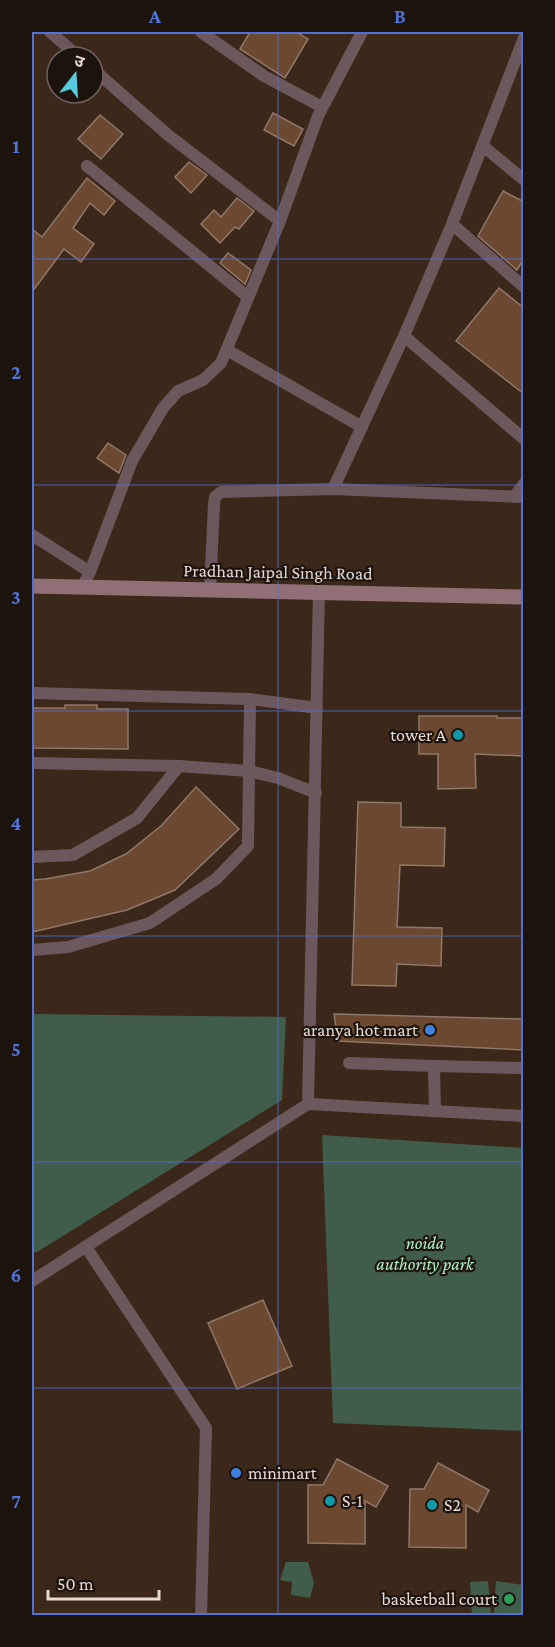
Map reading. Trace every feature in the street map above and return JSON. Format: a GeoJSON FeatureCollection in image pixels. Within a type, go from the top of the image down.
{"type":"FeatureCollection","features":[{"type":"Feature","properties":{"kind":"street"},"geometry":{"type":"LineString","coordinates":[[50,32],[65,45]]}},
{"type":"Feature","properties":{"kind":"street"},"geometry":{"type":"LineString","coordinates":[[201,32],[264,76],[322,107]]}},
{"type":"Feature","properties":{"kind":"street"},"geometry":{"type":"LineString","coordinates":[[82,588],[132,461],[163,408],[178,391],[204,380],[221,363],[280,221],[322,107],[362,32]]}},
{"type":"Feature","properties":{"kind":"street"},"geometry":{"type":"LineString","coordinates":[[333,489],[404,336],[452,224],[524,39]]}},
{"type":"Feature","properties":{"kind":"street"},"geometry":{"type":"LineString","coordinates":[[105,80],[168,135],[280,221]]}},
{"type":"Feature","properties":{"kind":"street"},"geometry":{"type":"LineString","coordinates":[[483,146],[524,180]]}},
{"type":"Feature","properties":{"kind":"street"},"geometry":{"type":"LineString","coordinates":[[87,166],[248,297]]}},
{"type":"Feature","properties":{"kind":"street"},"geometry":{"type":"LineString","coordinates":[[452,224],[524,287]]}},
{"type":"Feature","properties":{"kind":"street"},"geometry":{"type":"LineString","coordinates":[[404,336],[524,439]]}},
{"type":"Feature","properties":{"kind":"street"},"geometry":{"type":"LineString","coordinates":[[227,350],[362,427]]}},
{"type":"Feature","properties":{"kind":"street"},"geometry":{"type":"LineString","coordinates":[[210,590],[214,504],[217,495],[221,492],[333,489],[519,497],[524,484]]}},
{"type":"Feature","properties":{"kind":"street"},"geometry":{"type":"LineString","coordinates":[[32,535],[90,572]]}},
{"type":"Feature","properties":{"kind":"street","name":"Pradhan Jaipal Singh Road"},"geometry":{"type":"LineString","coordinates":[[32,586],[524,597]]}},
{"type":"Feature","properties":{"kind":"street"},"geometry":{"type":"LineString","coordinates":[[308,1104],[319,592]]}},
{"type":"Feature","properties":{"kind":"street"},"geometry":{"type":"LineString","coordinates":[[32,693],[250,699],[318,708]]}},
{"type":"Feature","properties":{"kind":"street"},"geometry":{"type":"LineString","coordinates":[[32,950],[68,947],[150,923],[216,879],[248,846],[250,699]]}},
{"type":"Feature","properties":{"kind":"street"},"geometry":{"type":"LineString","coordinates":[[32,763],[179,766],[249,771],[278,778],[316,793]]}},
{"type":"Feature","properties":{"kind":"street"},"geometry":{"type":"LineString","coordinates":[[32,857],[73,855],[137,818],[179,766]]}},
{"type":"Feature","properties":{"kind":"street"},"geometry":{"type":"LineString","coordinates":[[350,1064],[524,1068]]}},
{"type":"Feature","properties":{"kind":"street"},"geometry":{"type":"LineString","coordinates":[[434,1066],[435,1111]]}},
{"type":"Feature","properties":{"kind":"street"},"geometry":{"type":"LineString","coordinates":[[32,1281],[308,1104],[524,1116]]}},
{"type":"Feature","properties":{"kind":"street"},"geometry":{"type":"LineString","coordinates":[[86,1247],[206,1428],[201,1616]]}},
{"type":"Feature","properties":{"kind":"green space"},"geometry":{"type":"Polygon","coordinates":[[[32,1014],[286,1017],[282,1100],[37,1252],[32,1252],[32,1014]]]}},
{"type":"Feature","properties":{"kind":"green space","name":"noida authority park"},"geometry":{"type":"Polygon","coordinates":[[[322,1135],[523,1148],[523,1431],[333,1423],[322,1135]]]}},
{"type":"Feature","properties":{"kind":"green space"},"geometry":{"type":"Polygon","coordinates":[[[286,1562],[308,1562],[314,1583],[310,1598],[291,1595],[292,1582],[280,1580],[286,1562]]]}},
{"type":"Feature","properties":{"kind":"green space"},"geometry":{"type":"Polygon","coordinates":[[[488,1581],[491,1615],[472,1615],[470,1582],[488,1581]]]}},
{"type":"Feature","properties":{"kind":"green space","name":"basketball court"},"geometry":{"type":"Polygon","coordinates":[[[496,1581],[523,1585],[523,1614],[494,1613],[496,1581]]]}},
{"type":"Feature","properties":{"kind":"building"},"geometry":{"type":"Polygon","coordinates":[[[250,32],[296,32],[308,39],[285,78],[240,49],[250,32]]]}},
{"type":"Feature","properties":{"kind":"building"},"geometry":{"type":"Polygon","coordinates":[[[273,113],[303,129],[294,146],[264,130],[273,113]]]}},
{"type":"Feature","properties":{"kind":"building"},"geometry":{"type":"Polygon","coordinates":[[[100,115],[123,134],[101,159],[78,139],[100,115]]]}},
{"type":"Feature","properties":{"kind":"building"},"geometry":{"type":"Polygon","coordinates":[[[189,162],[207,175],[191,193],[175,177],[189,162]]]}},
{"type":"Feature","properties":{"kind":"building"},"geometry":{"type":"Polygon","coordinates":[[[87,178],[115,201],[104,215],[90,203],[73,228],[94,244],[81,262],[64,249],[32,292],[32,229],[42,237],[87,178]]]}},
{"type":"Feature","properties":{"kind":"building"},"geometry":{"type":"Polygon","coordinates":[[[503,191],[524,202],[524,258],[517,270],[478,236],[503,191]]]}},
{"type":"Feature","properties":{"kind":"building"},"geometry":{"type":"Polygon","coordinates":[[[237,198],[254,211],[239,229],[235,227],[220,243],[201,224],[214,210],[221,217],[237,198]]]}},
{"type":"Feature","properties":{"kind":"building"},"geometry":{"type":"Polygon","coordinates":[[[228,253],[251,270],[245,284],[220,263],[228,253]]]}},
{"type":"Feature","properties":{"kind":"building"},"geometry":{"type":"Polygon","coordinates":[[[499,288],[524,308],[524,394],[456,341],[499,288]]]}},
{"type":"Feature","properties":{"kind":"building"},"geometry":{"type":"Polygon","coordinates":[[[108,443],[126,455],[119,473],[97,458],[108,443]]]}},
{"type":"Feature","properties":{"kind":"building"},"geometry":{"type":"Polygon","coordinates":[[[65,705],[97,705],[97,709],[128,709],[128,749],[32,748],[32,708],[65,708],[65,705]]]}},
{"type":"Feature","properties":{"kind":"building","name":"tower A"},"geometry":{"type":"Polygon","coordinates":[[[419,716],[524,718],[524,756],[475,754],[476,788],[438,789],[438,754],[419,754],[419,716]]]}},
{"type":"Feature","properties":{"kind":"building"},"geometry":{"type":"Polygon","coordinates":[[[196,787],[239,829],[175,890],[127,910],[32,932],[32,880],[90,871],[126,854],[162,825],[196,787]]]}},
{"type":"Feature","properties":{"kind":"building"},"geometry":{"type":"Polygon","coordinates":[[[358,802],[401,803],[401,827],[445,828],[444,866],[400,865],[397,927],[442,928],[441,966],[397,964],[396,986],[352,985],[358,802]]]}},
{"type":"Feature","properties":{"kind":"building","name":"aranya hot mart"},"geometry":{"type":"Polygon","coordinates":[[[334,1014],[524,1019],[524,1050],[338,1041],[334,1014]]]}},
{"type":"Feature","properties":{"kind":"building"},"geometry":{"type":"Polygon","coordinates":[[[263,1300],[292,1366],[237,1389],[208,1323],[263,1300]]]}},
{"type":"Feature","properties":{"kind":"building","name":"S-1"},"geometry":{"type":"Polygon","coordinates":[[[337,1459],[388,1486],[376,1507],[365,1501],[365,1544],[308,1543],[308,1485],[323,1485],[337,1459]]]}},
{"type":"Feature","properties":{"kind":"building","name":"S2"},"geometry":{"type":"Polygon","coordinates":[[[438,1463],[489,1490],[478,1512],[466,1505],[466,1548],[409,1547],[410,1489],[424,1489],[438,1463]]]}},
{"type":"Feature","properties":{"kind":"place","name":"tower A"},"geometry":{"type":"Point","coordinates":[458,735]}},
{"type":"Feature","properties":{"kind":"place","name":"aranya hot mart"},"geometry":{"type":"Point","coordinates":[430,1030]}},
{"type":"Feature","properties":{"kind":"place","name":"minimart"},"geometry":{"type":"Point","coordinates":[236,1473]}},
{"type":"Feature","properties":{"kind":"place","name":"S-1"},"geometry":{"type":"Point","coordinates":[330,1501]}},
{"type":"Feature","properties":{"kind":"place","name":"S2"},"geometry":{"type":"Point","coordinates":[432,1505]}},
{"type":"Feature","properties":{"kind":"place","name":"basketball court"},"geometry":{"type":"Point","coordinates":[509,1599]}}]}
